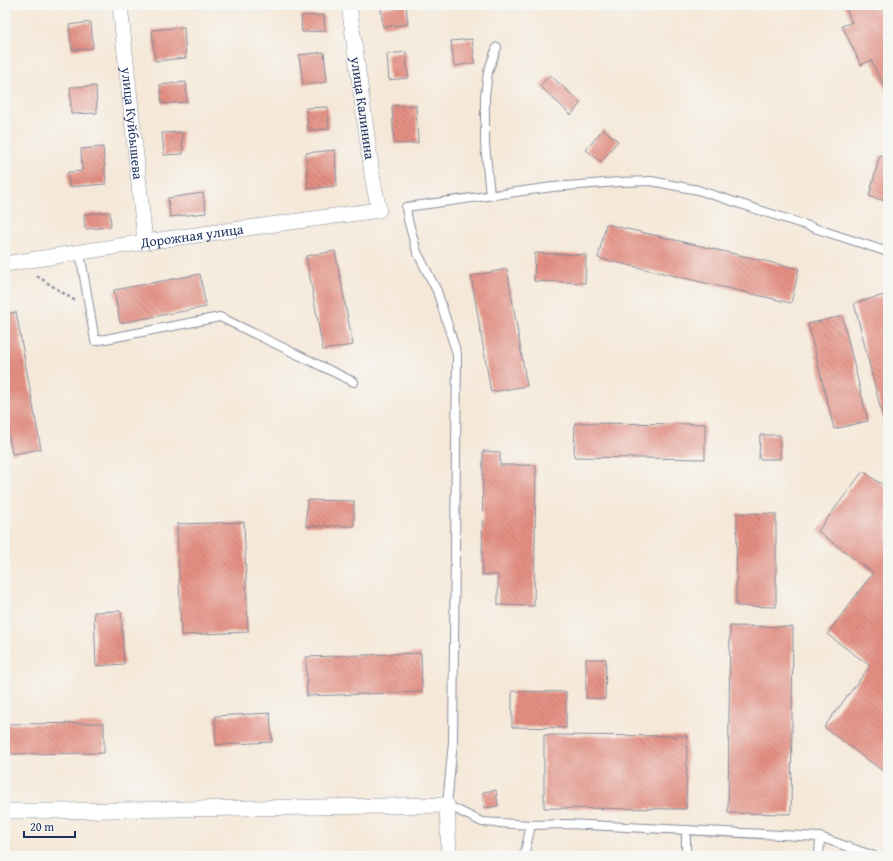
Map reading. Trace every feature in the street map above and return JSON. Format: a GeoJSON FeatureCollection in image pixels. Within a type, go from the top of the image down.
{"type":"FeatureCollection","features":[{"type":"Feature","properties":{"kind":"street","name":"улица Куйбышева"},"geometry":{"type":"LineString","coordinates":[[120,5],[145,242]]}},
{"type":"Feature","properties":{"kind":"street","name":"улица Калинина"},"geometry":{"type":"LineString","coordinates":[[349,5],[373,181],[379,210]]}},
{"type":"Feature","properties":{"kind":"street","name":"Дорожная улица"},"geometry":{"type":"LineString","coordinates":[[5,264],[145,242],[379,210]]}},
{"type":"Feature","properties":{"kind":"street"},"geometry":{"type":"LineString","coordinates":[[5,811],[447,805],[449,856]]}},
{"type":"Feature","properties":{"kind":"lane"},"geometry":{"type":"LineString","coordinates":[[490,195],[485,144],[485,96],[488,72],[497,47]]}},
{"type":"Feature","properties":{"kind":"lane"},"geometry":{"type":"LineString","coordinates":[[874,856],[820,837],[568,824],[531,825],[482,822],[447,805],[453,742],[457,354],[437,291],[417,252],[406,207],[553,187],[651,181],[698,190],[888,252]]}},
{"type":"Feature","properties":{"kind":"lane"},"geometry":{"type":"LineString","coordinates":[[80,253],[95,341],[220,317],[354,382]]}},
{"type":"Feature","properties":{"kind":"lane"},"geometry":{"type":"LineString","coordinates":[[524,856],[531,825]]}},
{"type":"Feature","properties":{"kind":"lane"},"geometry":{"type":"LineString","coordinates":[[686,830],[686,856]]}},
{"type":"Feature","properties":{"kind":"lane"},"geometry":{"type":"LineString","coordinates":[[819,856],[820,837]]}},
{"type":"Feature","properties":{"kind":"path"},"geometry":{"type":"LineString","coordinates":[[35,274],[90,311]]}},
{"type":"Feature","properties":{"kind":"building"},"geometry":{"type":"Polygon","coordinates":[[[406,5],[408,24],[383,27],[381,8],[406,5]]]}},
{"type":"Feature","properties":{"kind":"building"},"geometry":{"type":"Polygon","coordinates":[[[844,5],[888,5],[888,94],[871,60],[861,65],[842,26],[852,22],[844,5]]]}},
{"type":"Feature","properties":{"kind":"building"},"geometry":{"type":"Polygon","coordinates":[[[324,15],[325,31],[302,32],[301,16],[324,15]]]}},
{"type":"Feature","properties":{"kind":"building"},"geometry":{"type":"Polygon","coordinates":[[[91,22],[93,48],[72,50],[69,25],[91,22]]]}},
{"type":"Feature","properties":{"kind":"building"},"geometry":{"type":"Polygon","coordinates":[[[184,27],[186,58],[155,61],[152,30],[184,27]]]}},
{"type":"Feature","properties":{"kind":"building"},"geometry":{"type":"Polygon","coordinates":[[[472,39],[475,63],[454,66],[451,41],[472,39]]]}},
{"type":"Feature","properties":{"kind":"building"},"geometry":{"type":"Polygon","coordinates":[[[324,52],[327,82],[303,85],[299,55],[324,52]]]}},
{"type":"Feature","properties":{"kind":"building"},"geometry":{"type":"Polygon","coordinates":[[[406,52],[408,78],[389,80],[387,54],[406,52]]]}},
{"type":"Feature","properties":{"kind":"building"},"geometry":{"type":"Polygon","coordinates":[[[550,75],[581,103],[571,115],[540,86],[550,75]]]}},
{"type":"Feature","properties":{"kind":"building"},"geometry":{"type":"Polygon","coordinates":[[[186,82],[187,102],[162,104],[160,85],[186,82]]]}},
{"type":"Feature","properties":{"kind":"building"},"geometry":{"type":"Polygon","coordinates":[[[96,86],[97,113],[71,114],[70,87],[96,86]]]}},
{"type":"Feature","properties":{"kind":"building"},"geometry":{"type":"Polygon","coordinates":[[[416,105],[418,143],[394,144],[392,106],[416,105]]]}},
{"type":"Feature","properties":{"kind":"building"},"geometry":{"type":"Polygon","coordinates":[[[328,107],[329,129],[308,130],[306,108],[328,107]]]}},
{"type":"Feature","properties":{"kind":"building"},"geometry":{"type":"Polygon","coordinates":[[[603,129],[618,141],[601,162],[586,150],[603,129]]]}},
{"type":"Feature","properties":{"kind":"building"},"geometry":{"type":"Polygon","coordinates":[[[182,132],[183,154],[164,155],[162,133],[182,132]]]}},
{"type":"Feature","properties":{"kind":"building"},"geometry":{"type":"Polygon","coordinates":[[[103,147],[106,184],[69,187],[68,172],[82,171],[81,149],[103,147]]]}},
{"type":"Feature","properties":{"kind":"building"},"geometry":{"type":"Polygon","coordinates":[[[335,150],[337,186],[308,189],[306,153],[335,150]]]}},
{"type":"Feature","properties":{"kind":"building"},"geometry":{"type":"Polygon","coordinates":[[[880,155],[888,158],[888,202],[869,196],[880,155]]]}},
{"type":"Feature","properties":{"kind":"building"},"geometry":{"type":"Polygon","coordinates":[[[203,193],[206,213],[170,217],[168,198],[203,193]]]}},
{"type":"Feature","properties":{"kind":"building"},"geometry":{"type":"Polygon","coordinates":[[[110,212],[111,227],[85,229],[84,214],[110,212]]]}},
{"type":"Feature","properties":{"kind":"building"},"geometry":{"type":"Polygon","coordinates":[[[606,224],[799,269],[791,303],[598,258],[606,224]]]}},
{"type":"Feature","properties":{"kind":"building"},"geometry":{"type":"Polygon","coordinates":[[[335,251],[353,345],[323,350],[306,256],[335,251]]]}},
{"type":"Feature","properties":{"kind":"building"},"geometry":{"type":"Polygon","coordinates":[[[535,253],[586,255],[585,283],[534,281],[535,253]]]}},
{"type":"Feature","properties":{"kind":"building"},"geometry":{"type":"Polygon","coordinates":[[[507,269],[527,386],[491,392],[471,276],[507,269]]]}},
{"type":"Feature","properties":{"kind":"building"},"geometry":{"type":"Polygon","coordinates":[[[200,274],[206,307],[120,323],[114,290],[200,274]]]}},
{"type":"Feature","properties":{"kind":"building"},"geometry":{"type":"Polygon","coordinates":[[[888,294],[888,430],[886,430],[854,303],[888,294]]]}},
{"type":"Feature","properties":{"kind":"building"},"geometry":{"type":"Polygon","coordinates":[[[16,312],[41,449],[12,454],[5,414],[5,314],[16,312]]]}},
{"type":"Feature","properties":{"kind":"building"},"geometry":{"type":"Polygon","coordinates":[[[842,316],[868,421],[834,429],[808,324],[842,316]]]}},
{"type":"Feature","properties":{"kind":"building"},"geometry":{"type":"Polygon","coordinates":[[[575,423],[705,424],[705,459],[574,457],[575,423]]]}},
{"type":"Feature","properties":{"kind":"building"},"geometry":{"type":"Polygon","coordinates":[[[760,435],[780,435],[780,459],[759,459],[760,435]]]}},
{"type":"Feature","properties":{"kind":"building"},"geometry":{"type":"Polygon","coordinates":[[[483,451],[500,452],[500,465],[536,465],[534,606],[498,605],[498,575],[482,575],[483,451]]]}},
{"type":"Feature","properties":{"kind":"building"},"geometry":{"type":"Polygon","coordinates":[[[863,471],[888,489],[888,775],[824,727],[870,666],[827,634],[873,573],[818,531],[863,471]]]}},
{"type":"Feature","properties":{"kind":"building"},"geometry":{"type":"Polygon","coordinates":[[[307,500],[354,501],[354,526],[306,526],[307,500]]]}},
{"type":"Feature","properties":{"kind":"building"},"geometry":{"type":"Polygon","coordinates":[[[737,513],[776,514],[776,607],[736,606],[737,513]]]}},
{"type":"Feature","properties":{"kind":"building"},"geometry":{"type":"Polygon","coordinates":[[[244,522],[248,632],[181,635],[177,524],[244,522]]]}},
{"type":"Feature","properties":{"kind":"building"},"geometry":{"type":"Polygon","coordinates":[[[121,611],[124,664],[96,666],[94,612],[121,611]]]}},
{"type":"Feature","properties":{"kind":"building"},"geometry":{"type":"Polygon","coordinates":[[[730,626],[793,627],[791,814],[728,813],[730,626]]]}},
{"type":"Feature","properties":{"kind":"building"},"geometry":{"type":"Polygon","coordinates":[[[421,653],[422,692],[307,696],[306,657],[421,653]]]}},
{"type":"Feature","properties":{"kind":"building"},"geometry":{"type":"Polygon","coordinates":[[[586,659],[606,659],[605,699],[586,698],[586,659]]]}},
{"type":"Feature","properties":{"kind":"building"},"geometry":{"type":"Polygon","coordinates":[[[512,691],[566,692],[566,728],[512,727],[512,691]]]}},
{"type":"Feature","properties":{"kind":"building"},"geometry":{"type":"Polygon","coordinates":[[[270,713],[272,742],[216,745],[215,716],[270,713]]]}},
{"type":"Feature","properties":{"kind":"building"},"geometry":{"type":"Polygon","coordinates":[[[104,723],[104,753],[5,754],[5,724],[104,723]]]}},
{"type":"Feature","properties":{"kind":"building"},"geometry":{"type":"Polygon","coordinates":[[[544,735],[687,736],[686,809],[544,808],[544,735]]]}},
{"type":"Feature","properties":{"kind":"building"},"geometry":{"type":"Polygon","coordinates":[[[496,790],[498,806],[484,808],[483,792],[496,790]]]}}]}
